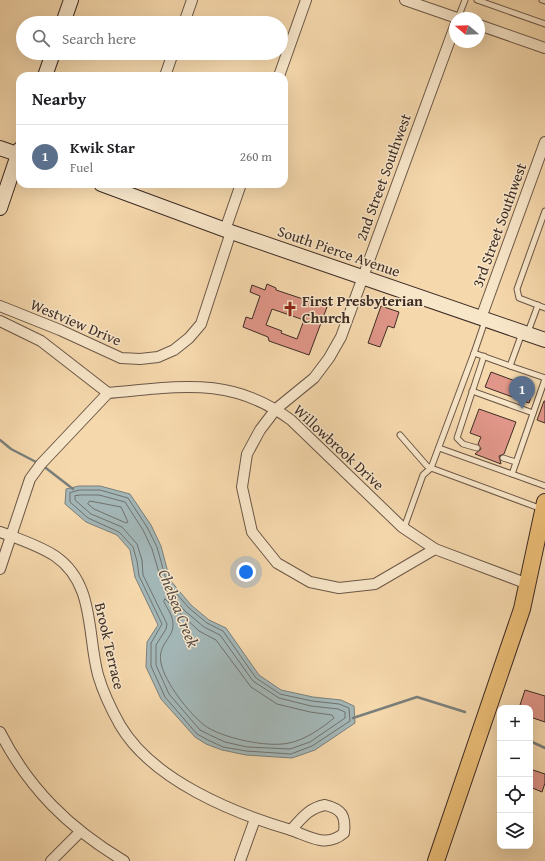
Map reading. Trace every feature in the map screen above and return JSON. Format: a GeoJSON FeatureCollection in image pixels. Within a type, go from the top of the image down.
{"type":"FeatureCollection","features":[{"type":"Feature","properties":{"kind":"main road"},"geometry":{"type":"LineString","coordinates":[[65,16],[71,0]]}},
{"type":"Feature","properties":{"kind":"main road"},"geometry":{"type":"LineString","coordinates":[[46,72],[51,60]]}},
{"type":"Feature","properties":{"kind":"main road"},"geometry":{"type":"LineString","coordinates":[[0,148],[16,152]]}},
{"type":"Feature","properties":{"kind":"main road"},"geometry":{"type":"LineString","coordinates":[[0,208],[16,162]]}},
{"type":"Feature","properties":{"kind":"main road","name":"South Pierce Avenue"},"geometry":{"type":"LineString","coordinates":[[124,188],[228,231],[545,340]]}},
{"type":"Feature","properties":{"kind":"main road"},"geometry":{"type":"LineString","coordinates":[[436,861],[522,609],[544,505]]}},
{"type":"Feature","properties":{"kind":"main road"},"geometry":{"type":"LineString","coordinates":[[528,584],[545,546]]}},
{"type":"Feature","properties":{"kind":"street"},"geometry":{"type":"LineString","coordinates":[[186,16],[192,0]]}},
{"type":"Feature","properties":{"kind":"street"},"geometry":{"type":"LineString","coordinates":[[288,51],[306,0]]}},
{"type":"Feature","properties":{"kind":"street"},"geometry":{"type":"LineString","coordinates":[[405,0],[417,2],[449,14]]}},
{"type":"Feature","properties":{"kind":"street"},"geometry":{"type":"LineString","coordinates":[[485,27],[545,48]]}},
{"type":"Feature","properties":{"kind":"street","name":"2nd Street Southwest"},"geometry":{"type":"LineString","coordinates":[[435,549],[375,584],[339,588],[310,582],[277,564],[252,532],[242,487],[247,454],[260,430],[276,409],[314,378],[329,358],[342,336],[362,277],[449,42]]}},
{"type":"Feature","properties":{"kind":"street"},"geometry":{"type":"LineString","coordinates":[[166,72],[171,60]]}},
{"type":"Feature","properties":{"kind":"street"},"geometry":{"type":"LineString","coordinates":[[280,72],[285,60]]}},
{"type":"Feature","properties":{"kind":"street","name":"3rd Street Southwest"},"geometry":{"type":"LineString","coordinates":[[484,319],[545,142]]}},
{"type":"Feature","properties":{"kind":"street","name":"Westview Drive"},"geometry":{"type":"LineString","coordinates":[[0,306],[60,330],[121,358],[140,359],[158,356],[174,350],[201,324],[240,188]]}},
{"type":"Feature","properties":{"kind":"street"},"geometry":{"type":"LineString","coordinates":[[0,322],[40,341],[108,393],[40,464],[30,479],[0,569]]}},
{"type":"Feature","properties":{"kind":"street","name":"Willowbrook Drive"},"geometry":{"type":"LineString","coordinates":[[108,393],[172,387],[212,387],[243,393],[276,409],[291,420],[404,528],[435,549],[528,584]]}},
{"type":"Feature","properties":{"kind":"street","name":"Brook Terrace"},"geometry":{"type":"LineString","coordinates":[[0,532],[41,547],[70,569],[80,584],[86,605],[98,674],[108,702],[120,726],[135,745],[177,781],[207,798],[255,819],[326,842],[336,840],[344,833],[344,814],[336,808],[325,805],[316,807],[307,813],[292,830]]}},
{"type":"Feature","properties":{"kind":"street"},"geometry":{"type":"LineString","coordinates":[[0,732],[34,786],[55,810],[80,832],[124,861]]}},
{"type":"Feature","properties":{"kind":"street"},"geometry":{"type":"LineString","coordinates":[[240,861],[255,819]]}},
{"type":"Feature","properties":{"kind":"street"},"geometry":{"type":"LineString","coordinates":[[51,861],[80,832]]}},
{"type":"Feature","properties":{"kind":"lane"},"geometry":{"type":"LineString","coordinates":[[460,12],[464,0]]}},
{"type":"Feature","properties":{"kind":"lane"},"geometry":{"type":"LineString","coordinates":[[477,0],[545,24]]}},
{"type":"Feature","properties":{"kind":"lane"},"geometry":{"type":"LineString","coordinates":[[545,211],[517,289],[519,298],[545,308]]}},
{"type":"Feature","properties":{"kind":"lane"},"geometry":{"type":"LineString","coordinates":[[510,366],[538,305]]}},
{"type":"Feature","properties":{"kind":"lane"},"geometry":{"type":"LineString","coordinates":[[404,528],[423,475],[431,468],[439,448],[474,353],[484,319]]}},
{"type":"Feature","properties":{"kind":"lane"},"geometry":{"type":"LineString","coordinates":[[474,353],[545,378],[512,474]]}},
{"type":"Feature","properties":{"kind":"lane"},"geometry":{"type":"LineString","coordinates":[[477,448],[460,442],[457,438],[484,356]]}},
{"type":"Feature","properties":{"kind":"lane"},"geometry":{"type":"LineString","coordinates":[[472,391],[533,413]]}},
{"type":"Feature","properties":{"kind":"lane"},"geometry":{"type":"LineString","coordinates":[[400,435],[427,466],[431,468],[544,505]]}},
{"type":"Feature","properties":{"kind":"lane"},"geometry":{"type":"LineString","coordinates":[[439,448],[545,486]]}},
{"type":"Feature","properties":{"kind":"lane"},"geometry":{"type":"LineString","coordinates":[[503,458],[516,462]]}},
{"type":"Feature","properties":{"kind":"water"},"geometry":{"type":"Polygon","coordinates":[[[79,486],[100,486],[130,494],[151,525],[161,546],[170,580],[191,605],[209,620],[226,628],[259,675],[281,690],[313,697],[341,700],[354,706],[355,723],[315,750],[292,758],[246,755],[222,750],[206,744],[195,737],[161,699],[146,667],[147,642],[158,625],[135,577],[130,550],[117,535],[86,522],[65,504],[66,489],[79,486]]]}},
{"type":"Feature","properties":{"kind":"building"},"geometry":{"type":"Polygon","coordinates":[[[267,284],[276,288],[276,290],[327,307],[309,355],[269,341],[268,337],[243,327],[246,317],[252,319],[260,296],[250,292],[252,285],[265,290],[267,284]],[[272,309],[266,325],[297,339],[304,320],[272,309]]]}},
{"type":"Feature","properties":{"kind":"building"},"geometry":{"type":"Polygon","coordinates":[[[381,306],[399,312],[394,328],[388,326],[380,347],[368,343],[381,306]]]}},
{"type":"Feature","properties":{"kind":"building"},"geometry":{"type":"Polygon","coordinates":[[[491,372],[534,388],[529,403],[485,387],[491,372]]]}},
{"type":"Feature","properties":{"kind":"building"},"geometry":{"type":"Polygon","coordinates":[[[545,401],[545,423],[537,420],[545,401]]]}},
{"type":"Feature","properties":{"kind":"building"},"geometry":{"type":"Polygon","coordinates":[[[479,409],[516,422],[504,454],[499,456],[501,464],[475,454],[481,449],[478,444],[481,437],[470,433],[479,409]]]}},
{"type":"Feature","properties":{"kind":"building"},"geometry":{"type":"Polygon","coordinates":[[[525,690],[545,696],[545,722],[533,718],[533,705],[520,705],[525,690]]]}},
{"type":"Feature","properties":{"kind":"building"},"geometry":{"type":"Polygon","coordinates":[[[533,770],[545,774],[545,783],[542,792],[533,788],[533,770]]]}},
{"type":"Feature","properties":{"kind":"waterway","name":"Chelsea Creek"},"geometry":{"type":"LineString","coordinates":[[0,440],[11,449],[38,463]]}},
{"type":"Feature","properties":{"kind":"waterway","name":"Chelsea Creek"},"geometry":{"type":"LineString","coordinates":[[42,465],[73,489]]}},
{"type":"Feature","properties":{"kind":"waterway","name":"Chelsea Creek"},"geometry":{"type":"LineString","coordinates":[[353,718],[417,697],[465,712]]}},
{"type":"Feature","properties":{"kind":"waterway","name":"Chelsea Creek"},"geometry":{"type":"LineString","coordinates":[[533,742],[545,748]]}},
{"type":"Feature","properties":{"kind":"place","name":"First Presbyterian Church"},"geometry":{"type":"Point","coordinates":[290,309]}},
{"type":"Feature","properties":{"kind":"place","name":"Kwik Star"},"geometry":{"type":"Point","coordinates":[522,409]}}]}
